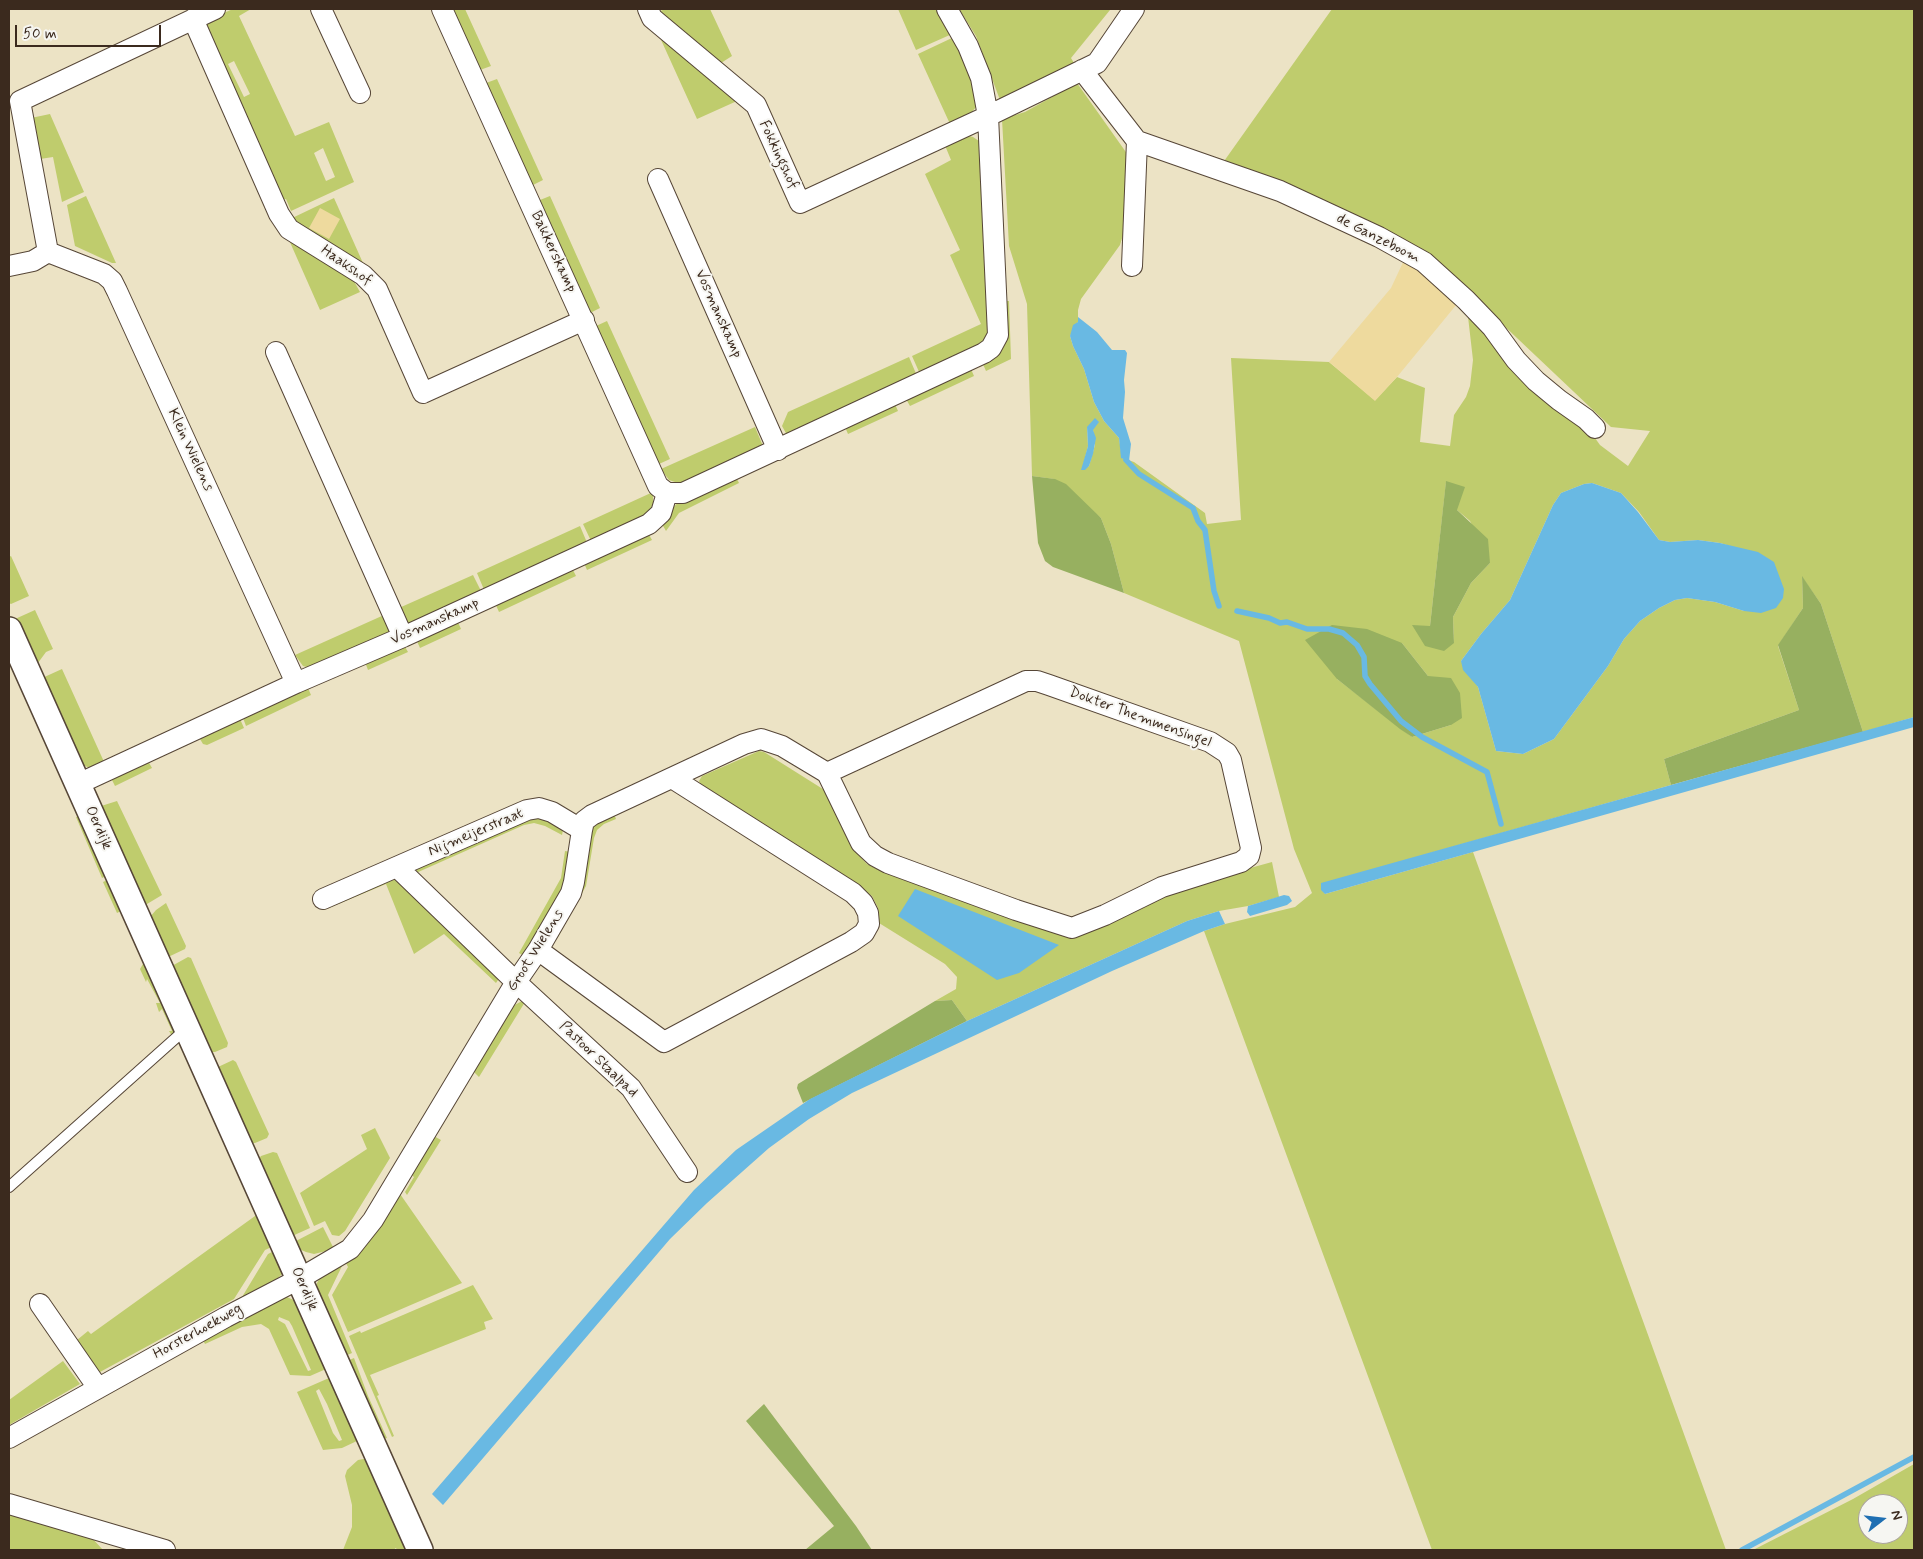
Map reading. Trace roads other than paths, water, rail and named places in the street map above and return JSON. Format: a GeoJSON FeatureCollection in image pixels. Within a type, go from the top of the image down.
{"type":"FeatureCollection","features":[{"type":"Feature","properties":{"kind":"street"},"geometry":{"type":"LineString","coordinates":[[9,266],[33,261],[48,252],[20,101],[215,9]]}},
{"type":"Feature","properties":{"kind":"street"},"geometry":{"type":"LineString","coordinates":[[321,9],[360,93]]}},
{"type":"Feature","properties":{"kind":"street","name":"Bakkerskamp"},"geometry":{"type":"LineString","coordinates":[[442,9],[658,486],[667,493]]}},
{"type":"Feature","properties":{"kind":"street","name":"Fokkingshof"},"geometry":{"type":"LineString","coordinates":[[648,9],[652,18],[756,105],[800,203],[988,116]]}},
{"type":"Feature","properties":{"kind":"street"},"geometry":{"type":"LineString","coordinates":[[667,493],[683,493],[984,354],[991,348],[998,335],[998,327],[988,116],[981,78],[968,46],[947,9]]}},
{"type":"Feature","properties":{"kind":"street"},"geometry":{"type":"LineString","coordinates":[[988,116],[1096,63],[1134,9]]}},
{"type":"Feature","properties":{"kind":"street","name":"Haakshof"},"geometry":{"type":"LineString","coordinates":[[193,19],[278,214],[289,229],[363,275],[377,289],[423,393],[584,320]]}},
{"type":"Feature","properties":{"kind":"street"},"geometry":{"type":"LineString","coordinates":[[1082,70],[1136,141],[1132,266]]}},
{"type":"Feature","properties":{"kind":"street","name":"de Ganzeboom"},"geometry":{"type":"LineString","coordinates":[[1136,141],[1280,191],[1379,237],[1424,262],[1466,300],[1492,327],[1516,360],[1536,381],[1595,428]]}},
{"type":"Feature","properties":{"kind":"street","name":"Vosmanskamp"},"geometry":{"type":"LineString","coordinates":[[658,179],[778,450]]}},
{"type":"Feature","properties":{"kind":"street","name":"Klein Wielens"},"geometry":{"type":"LineString","coordinates":[[48,252],[104,274],[114,286],[296,683]]}},
{"type":"Feature","properties":{"kind":"street"},"geometry":{"type":"LineString","coordinates":[[276,352],[403,637]]}},
{"type":"Feature","properties":{"kind":"street","name":"Vosmanskamp"},"geometry":{"type":"LineString","coordinates":[[78,784],[296,683],[403,637],[649,524],[661,514],[667,493]]}},
{"type":"Feature","properties":{"kind":"street","name":"Oerdijk"},"geometry":{"type":"LineString","coordinates":[[9,630],[420,1550]]}},
{"type":"Feature","properties":{"kind":"street","name":"Dokter Themmensingel"},"geometry":{"type":"LineString","coordinates":[[1026,681],[1038,681],[1210,742],[1223,750],[1230,760],[1250,848],[1249,856],[1241,862],[1162,887],[1105,915],[1072,928],[1016,910],[888,863],[875,856],[861,843],[827,773],[1026,681]]}},
{"type":"Feature","properties":{"kind":"street"},"geometry":{"type":"LineString","coordinates":[[582,830],[584,821],[592,815],[744,744],[761,739],[782,746],[827,773]]}},
{"type":"Feature","properties":{"kind":"street"},"geometry":{"type":"LineString","coordinates":[[538,950],[664,1042],[852,942],[864,933],[869,924],[868,913],[863,903],[852,893],[672,778]]}},
{"type":"Feature","properties":{"kind":"street","name":"Nijmeijerstraat"},"geometry":{"type":"LineString","coordinates":[[323,900],[527,810],[539,808],[552,812],[582,830]]}},
{"type":"Feature","properties":{"kind":"street","name":"Groot Wielens"},"geometry":{"type":"LineString","coordinates":[[299,1279],[350,1249],[373,1220],[571,893],[582,830]]}},
{"type":"Feature","properties":{"kind":"street"},"geometry":{"type":"LineString","coordinates":[[397,867],[516,982]]}},
{"type":"Feature","properties":{"kind":"street","name":"Pastoor Staalpad"},"geometry":{"type":"LineString","coordinates":[[516,982],[631,1088],[687,1172]]}},
{"type":"Feature","properties":{"kind":"street","name":"Horsterhoekweg"},"geometry":{"type":"LineString","coordinates":[[9,1438],[226,1316],[299,1279]]}},
{"type":"Feature","properties":{"kind":"street"},"geometry":{"type":"LineString","coordinates":[[40,1304],[98,1388]]}},
{"type":"Feature","properties":{"kind":"street"},"geometry":{"type":"LineString","coordinates":[[9,1504],[110,1542],[165,1550]]}},
{"type":"Feature","properties":{"kind":"lane"},"geometry":{"type":"LineString","coordinates":[[9,1187],[187,1027]]}},
{"type":"Feature","properties":{"kind":"water"},"geometry":{"type":"Polygon","coordinates":[[[1078,317],[1097,332],[1112,350],[1125,350],[1127,353],[1123,418],[1131,444],[1129,461],[1121,458],[1119,438],[1104,421],[1094,402],[1084,369],[1073,346],[1070,336],[1073,325],[1078,322],[1078,317]]]}},
{"type":"Feature","properties":{"kind":"water"},"geometry":{"type":"Polygon","coordinates":[[[1095,418],[1099,422],[1093,430],[1096,438],[1093,454],[1089,466],[1085,470],[1081,470],[1088,446],[1087,427],[1095,418]]]}},
{"type":"Feature","properties":{"kind":"water"},"geometry":{"type":"Polygon","coordinates":[[[1592,483],[1621,493],[1659,540],[1670,542],[1698,540],[1758,552],[1774,562],[1784,589],[1783,598],[1776,608],[1761,613],[1744,611],[1715,602],[1687,598],[1675,600],[1659,608],[1640,621],[1624,639],[1608,666],[1554,739],[1523,754],[1496,751],[1478,687],[1463,670],[1461,661],[1510,600],[1553,505],[1561,493],[1584,484],[1592,483]]]}},
{"type":"Feature","properties":{"kind":"water"},"geometry":{"type":"Polygon","coordinates":[[[1914,717],[1914,727],[1325,894],[1321,890],[1321,883],[1914,717]]]}},
{"type":"Feature","properties":{"kind":"water"},"geometry":{"type":"Polygon","coordinates":[[[915,889],[1059,945],[1019,973],[997,980],[898,916],[915,889]]]}},
{"type":"Feature","properties":{"kind":"water"},"geometry":{"type":"Polygon","coordinates":[[[1284,895],[1289,896],[1292,901],[1287,905],[1250,916],[1247,912],[1248,906],[1284,895]]]}},
{"type":"Feature","properties":{"kind":"water"},"geometry":{"type":"Polygon","coordinates":[[[1219,911],[1225,924],[1204,931],[1112,971],[852,1093],[809,1119],[769,1148],[670,1239],[443,1505],[432,1494],[694,1190],[736,1150],[810,1099],[967,1021],[1187,921],[1219,911]]]}},
{"type":"Feature","properties":{"kind":"waterway"},"geometry":{"type":"LineString","coordinates":[[1126,460],[1139,474],[1193,508],[1198,521],[1205,530],[1214,591],[1219,606]]}},
{"type":"Feature","properties":{"kind":"waterway"},"geometry":{"type":"LineString","coordinates":[[1237,611],[1269,618],[1280,623],[1287,622],[1307,629],[1329,629],[1343,633],[1357,645],[1364,657],[1365,676],[1370,684],[1401,721],[1422,737],[1487,772],[1501,824]]}},
{"type":"Feature","properties":{"kind":"waterway"},"geometry":{"type":"LineString","coordinates":[[1742,1550],[1914,1457]]}}]}
